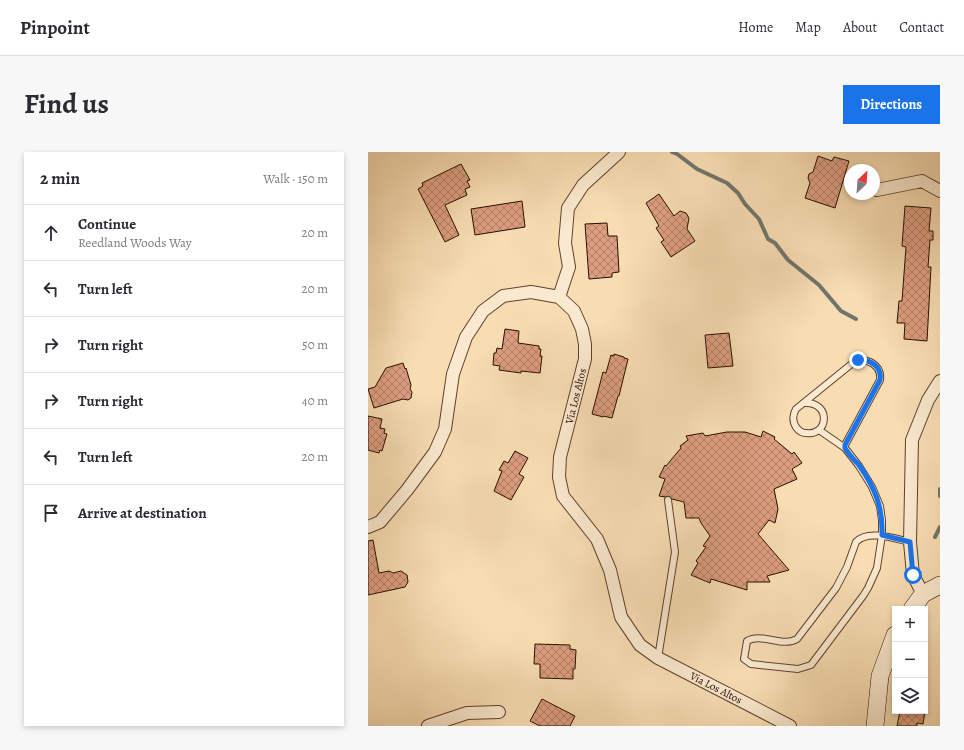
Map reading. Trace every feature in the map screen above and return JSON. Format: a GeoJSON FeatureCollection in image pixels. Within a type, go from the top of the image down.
{"type":"FeatureCollection","features":[{"type":"Feature","properties":{"kind":"street"},"geometry":{"type":"LineString","coordinates":[[368,527],[380,522],[407,490],[435,452],[445,429],[454,374],[466,336],[483,311],[503,296],[531,292],[559,297],[569,267],[565,243],[568,208],[583,185],[619,152]]}},
{"type":"Feature","properties":{"kind":"street"},"geometry":{"type":"LineString","coordinates":[[880,189],[922,181],[940,191]]}},
{"type":"Feature","properties":{"kind":"street","name":"Via Los Altos"},"geometry":{"type":"LineString","coordinates":[[559,297],[574,311],[582,329],[585,344],[585,359],[560,457],[559,477],[563,496],[596,539],[610,570],[621,617],[640,645],[658,658],[790,726]]}},
{"type":"Feature","properties":{"kind":"street"},"geometry":{"type":"LineString","coordinates":[[923,594],[913,575],[910,542],[912,440],[928,400],[940,380]]}},
{"type":"Feature","properties":{"kind":"street"},"geometry":{"type":"LineString","coordinates":[[914,606],[923,594],[940,585]]}},
{"type":"Feature","properties":{"kind":"street"},"geometry":{"type":"LineString","coordinates":[[875,726],[880,676],[892,642]]}},
{"type":"Feature","properties":{"kind":"street"},"geometry":{"type":"LineString","coordinates":[[428,726],[467,713],[499,712]]}},
{"type":"Feature","properties":{"kind":"lane"},"geometry":{"type":"LineString","coordinates":[[805,403],[815,404],[822,411],[824,421],[819,430],[814,433],[804,433],[796,428],[793,418],[796,409],[854,362],[863,360],[869,361],[879,369],[881,374],[880,380],[845,445],[845,448]]}},
{"type":"Feature","properties":{"kind":"lane"},"geometry":{"type":"LineString","coordinates":[[819,430],[845,448],[859,466],[872,487],[880,506],[882,535],[877,568],[868,588],[810,665],[798,669],[751,664],[744,659],[747,641],[754,637],[789,642],[797,639],[836,588],[847,567],[856,542],[862,537],[882,535],[910,542]]}},
{"type":"Feature","properties":{"kind":"lane"},"geometry":{"type":"LineString","coordinates":[[658,658],[675,552],[668,500]]}},
{"type":"Feature","properties":{"kind":"building"},"geometry":{"type":"Polygon","coordinates":[[[818,156],[832,161],[834,157],[849,161],[848,164],[844,164],[844,178],[835,208],[805,198],[810,183],[808,178],[809,174],[813,172],[818,156]]]}},
{"type":"Feature","properties":{"kind":"building"},"geometry":{"type":"Polygon","coordinates":[[[461,164],[470,180],[467,181],[470,187],[465,189],[467,195],[445,205],[459,235],[445,242],[418,189],[423,186],[422,183],[461,164]]]}},
{"type":"Feature","properties":{"kind":"building"},"geometry":{"type":"Polygon","coordinates":[[[659,194],[674,216],[680,211],[686,213],[689,218],[687,229],[695,241],[671,257],[661,242],[664,240],[656,228],[659,226],[646,203],[659,194]]]}},
{"type":"Feature","properties":{"kind":"building"},"geometry":{"type":"Polygon","coordinates":[[[522,201],[525,227],[475,235],[471,209],[522,201]]]}},
{"type":"Feature","properties":{"kind":"building"},"geometry":{"type":"Polygon","coordinates":[[[905,206],[931,208],[929,231],[933,231],[933,240],[930,240],[928,267],[931,267],[927,341],[904,339],[905,323],[897,323],[899,301],[902,301],[906,247],[902,246],[905,206]]]}},
{"type":"Feature","properties":{"kind":"building"},"geometry":{"type":"Polygon","coordinates":[[[607,223],[608,236],[617,236],[619,272],[612,273],[612,277],[589,279],[585,224],[607,223]]]}},
{"type":"Feature","properties":{"kind":"building"},"geometry":{"type":"Polygon","coordinates":[[[505,329],[519,331],[518,343],[539,346],[539,349],[541,349],[540,356],[542,356],[540,373],[521,371],[521,373],[499,370],[500,366],[493,365],[494,353],[496,353],[497,348],[502,349],[505,329]]]}},
{"type":"Feature","properties":{"kind":"building"},"geometry":{"type":"Polygon","coordinates":[[[729,333],[733,366],[708,368],[705,335],[729,333]]]}},
{"type":"Feature","properties":{"kind":"building"},"geometry":{"type":"Polygon","coordinates":[[[614,354],[628,359],[612,418],[592,414],[603,372],[606,373],[611,355],[614,356],[614,354]]]}},
{"type":"Feature","properties":{"kind":"building"},"geometry":{"type":"Polygon","coordinates":[[[403,363],[411,385],[411,398],[374,408],[368,389],[375,387],[386,368],[403,363]]]}},
{"type":"Feature","properties":{"kind":"building"},"geometry":{"type":"Polygon","coordinates":[[[368,416],[382,419],[380,428],[385,429],[384,433],[387,434],[382,451],[380,450],[379,453],[368,450],[368,416]]]}},
{"type":"Feature","properties":{"kind":"building"},"geometry":{"type":"Polygon","coordinates":[[[763,431],[775,437],[774,439],[792,454],[794,452],[802,463],[792,469],[797,479],[774,489],[778,509],[775,523],[769,520],[758,534],[789,570],[767,576],[770,582],[747,582],[747,590],[711,579],[710,583],[691,575],[698,563],[696,561],[706,547],[703,546],[710,536],[699,518],[686,518],[684,502],[672,499],[669,496],[659,496],[665,479],[659,477],[665,465],[666,466],[681,448],[680,446],[688,440],[686,436],[703,433],[705,436],[727,432],[745,432],[761,437],[763,431]]]}},
{"type":"Feature","properties":{"kind":"building"},"geometry":{"type":"Polygon","coordinates":[[[515,451],[528,458],[519,474],[524,477],[511,500],[494,491],[502,471],[499,470],[504,461],[508,463],[515,451]]]}},
{"type":"Feature","properties":{"kind":"building"},"geometry":{"type":"Polygon","coordinates":[[[373,540],[379,573],[389,571],[393,573],[401,571],[407,575],[408,582],[405,587],[368,595],[368,541],[373,540]]]}},
{"type":"Feature","properties":{"kind":"building"},"geometry":{"type":"Polygon","coordinates":[[[535,644],[570,645],[570,649],[576,650],[573,679],[540,678],[540,664],[534,664],[535,644]]]}},
{"type":"Feature","properties":{"kind":"building"},"geometry":{"type":"Polygon","coordinates":[[[542,699],[575,716],[570,726],[540,726],[530,721],[542,699]]]}},
{"type":"Feature","properties":{"kind":"building"},"geometry":{"type":"Polygon","coordinates":[[[899,714],[925,714],[923,724],[917,723],[917,726],[897,726],[899,714]]]}},
{"type":"Feature","properties":{"kind":"waterway"},"geometry":{"type":"LineString","coordinates":[[672,152],[697,169],[727,183],[738,193],[745,204],[759,219],[768,239],[775,243],[788,260],[819,285],[841,311],[856,319]]}},
{"type":"Feature","properties":{"kind":"waterway"},"geometry":{"type":"LineString","coordinates":[[940,489],[940,496]]}},
{"type":"Feature","properties":{"kind":"waterway"},"geometry":{"type":"LineString","coordinates":[[935,537],[940,527]]}},
{"type":"Feature","properties":{"kind":"route"},"geometry":{"type":"LineString","coordinates":[[858,360],[869,361],[874,364],[879,369],[881,374],[880,380],[845,445],[845,448],[859,466],[872,487],[880,506],[882,535],[910,542],[913,575]]}}]}
